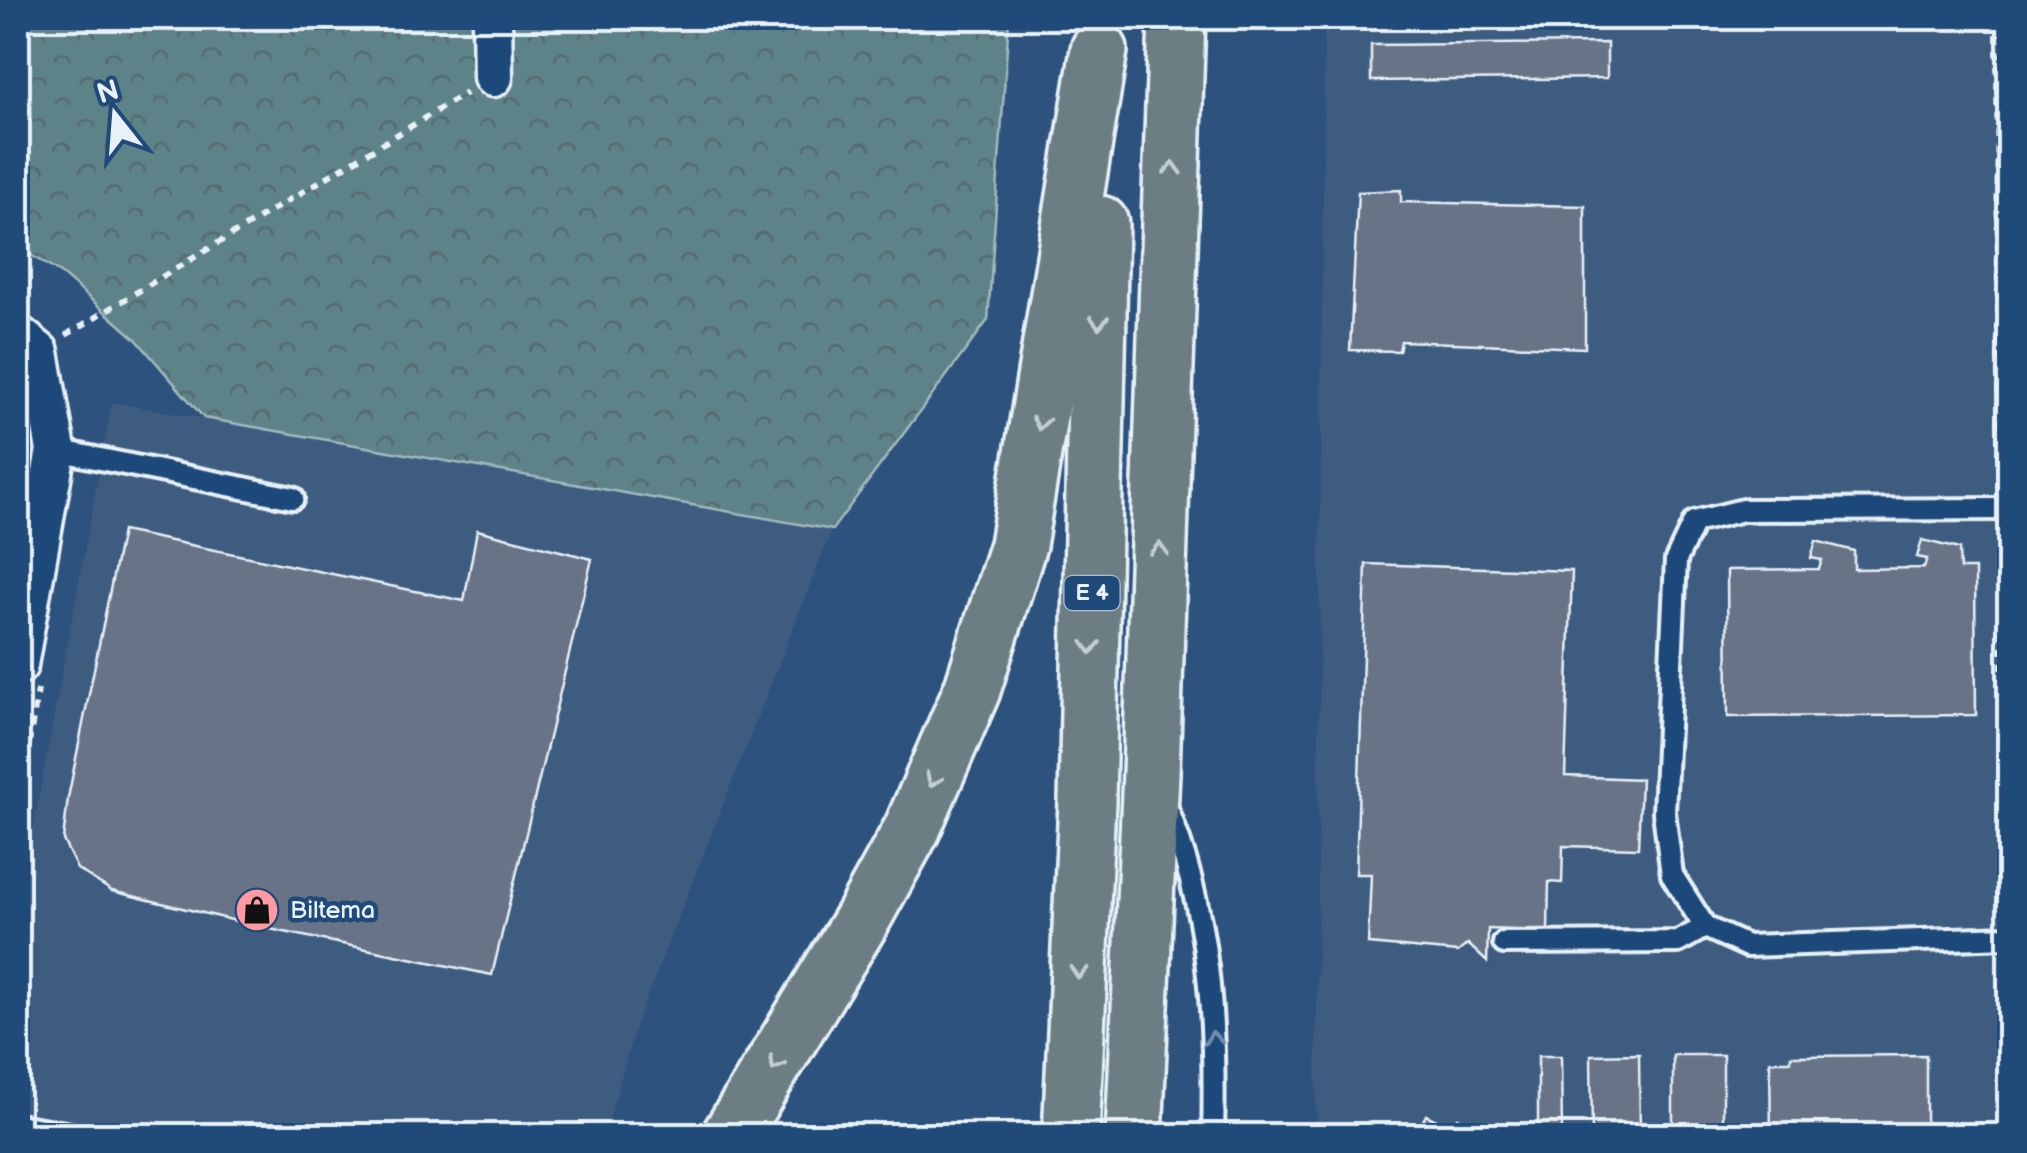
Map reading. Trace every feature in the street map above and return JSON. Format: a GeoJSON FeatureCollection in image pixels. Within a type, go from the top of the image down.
{"type":"FeatureCollection","features":[{"type":"Feature","properties":{"kind":"highway","name":"E 4"},"geometry":{"type":"LineString","coordinates":[[1134,1136],[1178,18]]}},
{"type":"Feature","properties":{"kind":"highway","name":"E 4"},"geometry":{"type":"LineString","coordinates":[[1071,1136],[1087,802],[1100,268],[1098,34]]}},
{"type":"Feature","properties":{"kind":"highway"},"geometry":{"type":"LineString","coordinates":[[730,1136],[861,922],[912,829],[972,690],[1018,545],[1050,364],[1098,34]]}},
{"type":"Feature","properties":{"kind":"street"},"geometry":{"type":"LineString","coordinates":[[492,18],[493,77]]}},
{"type":"Feature","properties":{"kind":"street"},"geometry":{"type":"LineString","coordinates":[[18,665],[56,450],[28,343]]}},
{"type":"Feature","properties":{"kind":"lane"},"geometry":{"type":"LineString","coordinates":[[56,450],[293,498]]}},
{"type":"Feature","properties":{"kind":"lane"},"geometry":{"type":"LineString","coordinates":[[2004,508],[1743,510],[1694,522],[1676,560],[1664,812],[1672,875],[1705,927],[1747,946],[2008,937]]}},
{"type":"Feature","properties":{"kind":"lane"},"geometry":{"type":"LineString","coordinates":[[1150,773],[1185,850],[1199,912],[1214,1050],[1213,1136]]}},
{"type":"Feature","properties":{"kind":"lane"},"geometry":{"type":"LineString","coordinates":[[1504,944],[1678,942],[1705,927]]}},
{"type":"Feature","properties":{"kind":"lane"},"geometry":{"type":"LineString","coordinates":[[18,1125],[83,1136]]}},
{"type":"Feature","properties":{"kind":"path"},"geometry":{"type":"LineString","coordinates":[[1997,18],[1999,450],[2004,508],[2010,1120]]}},
{"type":"Feature","properties":{"kind":"path"},"geometry":{"type":"LineString","coordinates":[[28,343],[493,77]]}},
{"type":"Feature","properties":{"kind":"shaded area"},"geometry":{"type":"Polygon","coordinates":[[[1324,18],[2009,18],[2009,1135],[1316,1135],[1324,18]]]}},
{"type":"Feature","properties":{"kind":"shaded area"},"geometry":{"type":"Polygon","coordinates":[[[112,402],[832,530],[636,1024],[605,1135],[18,1136],[18,910],[112,402]]]}},
{"type":"Feature","properties":{"kind":"green space"},"geometry":{"type":"Polygon","coordinates":[[[18,18],[1009,18],[988,320],[832,530],[204,418],[135,338],[63,275],[18,247],[18,18]]]}},
{"type":"Feature","properties":{"kind":"building"},"geometry":{"type":"Polygon","coordinates":[[[1607,43],[1607,78],[1371,81],[1371,45],[1607,43]]]}},
{"type":"Feature","properties":{"kind":"building"},"geometry":{"type":"Polygon","coordinates":[[[1401,190],[1401,202],[1585,206],[1585,348],[1401,341],[1399,351],[1350,350],[1358,192],[1401,190]]]}},
{"type":"Feature","properties":{"kind":"building"},"geometry":{"type":"Polygon","coordinates":[[[477,530],[592,559],[492,975],[265,928],[112,891],[77,869],[63,840],[68,798],[122,531],[464,601],[477,530]]]}},
{"type":"Feature","properties":{"kind":"building"},"geometry":{"type":"Polygon","coordinates":[[[1922,540],[1959,549],[1960,569],[1975,569],[1976,715],[1728,717],[1727,570],[1819,569],[1822,560],[1811,558],[1816,541],[1854,551],[1854,569],[1924,568],[1927,559],[1917,557],[1922,540]]]}},
{"type":"Feature","properties":{"kind":"building"},"geometry":{"type":"Polygon","coordinates":[[[1366,564],[1572,571],[1565,776],[1641,779],[1638,848],[1563,846],[1562,883],[1549,882],[1548,931],[1488,929],[1487,962],[1468,944],[1458,952],[1368,944],[1371,874],[1356,874],[1366,564]]]}},
{"type":"Feature","properties":{"kind":"building"},"geometry":{"type":"Polygon","coordinates":[[[1639,1054],[1640,1136],[1592,1136],[1591,1055],[1639,1054]]]}},
{"type":"Feature","properties":{"kind":"building"},"geometry":{"type":"Polygon","coordinates":[[[1673,1055],[1723,1055],[1723,1136],[1673,1136],[1673,1055]]]}},
{"type":"Feature","properties":{"kind":"building"},"geometry":{"type":"Polygon","coordinates":[[[1926,1055],[1926,1136],[1771,1136],[1770,1061],[1791,1061],[1791,1056],[1926,1055]]]}},
{"type":"Feature","properties":{"kind":"building"},"geometry":{"type":"Polygon","coordinates":[[[1538,1056],[1561,1056],[1562,1136],[1538,1136],[1538,1056]]]}},
{"type":"Feature","properties":{"kind":"building"},"geometry":{"type":"Polygon","coordinates":[[[1426,1115],[1453,1128],[1458,1118],[1482,1132],[1481,1136],[1415,1136],[1426,1115]]]}},
{"type":"Feature","properties":{"kind":"place","name":"Biltema"},"geometry":{"type":"Point","coordinates":[257,910]}}]}
